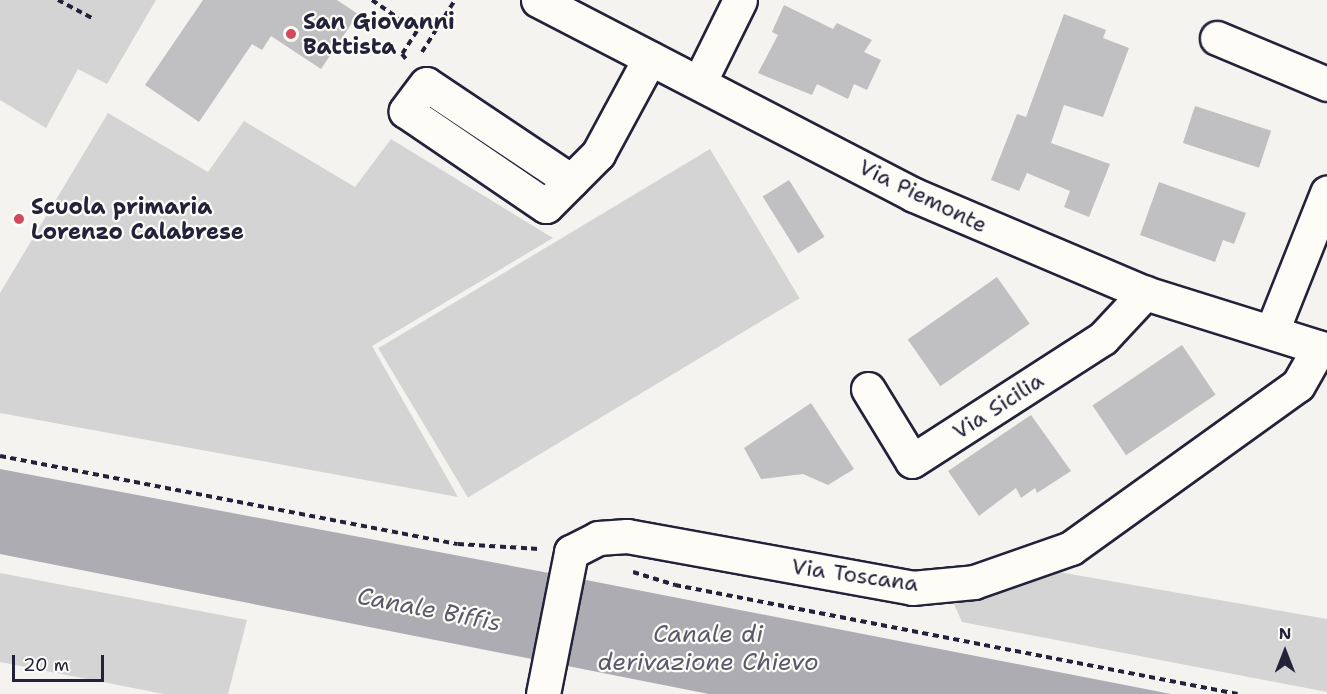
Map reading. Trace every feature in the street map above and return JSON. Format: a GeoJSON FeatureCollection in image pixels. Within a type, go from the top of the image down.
{"type":"FeatureCollection","features":[{"type":"Feature","properties":{"kind":"street","name":"Via Piemonte"},"geometry":{"type":"LineString","coordinates":[[538,0],[700,81],[914,195],[1145,293],[1272,331],[1323,349]]}},
{"type":"Feature","properties":{"kind":"street"},"geometry":{"type":"LineString","coordinates":[[700,81],[740,0]]}},
{"type":"Feature","properties":{"kind":"street"},"geometry":{"type":"LineString","coordinates":[[1217,38],[1327,84]]}},
{"type":"Feature","properties":{"kind":"street"},"geometry":{"type":"LineString","coordinates":[[419,75],[406,111],[546,207],[598,154],[650,58]]}},
{"type":"Feature","properties":{"kind":"street"},"geometry":{"type":"LineString","coordinates":[[1272,331],[1327,193]]}},
{"type":"Feature","properties":{"kind":"street","name":"Via Sicilia"},"geometry":{"type":"LineString","coordinates":[[868,389],[912,461],[1102,338],[1145,293]]}},
{"type":"Feature","properties":{"kind":"street","name":"Via Toscana"},"geometry":{"type":"LineString","coordinates":[[568,566],[598,538],[627,536],[912,588],[974,582],[1071,548],[1298,385],[1323,349]]}},
{"type":"Feature","properties":{"kind":"street"},"geometry":{"type":"LineString","coordinates":[[546,680],[568,566]]}},
{"type":"Feature","properties":{"kind":"path"},"geometry":{"type":"LineString","coordinates":[[58,0],[93,19]]}},
{"type":"Feature","properties":{"kind":"path"},"geometry":{"type":"LineString","coordinates":[[372,0],[417,31],[402,54],[419,75],[455,0]]}},
{"type":"Feature","properties":{"kind":"path"},"geometry":{"type":"LineString","coordinates":[[0,456],[568,566]]}},
{"type":"Feature","properties":{"kind":"path"},"geometry":{"type":"LineString","coordinates":[[626,570],[675,585],[1238,694]]}},
{"type":"Feature","properties":{"kind":"shaded area"},"geometry":{"type":"Polygon","coordinates":[[[0,0],[156,0],[107,84],[78,69],[46,128],[0,100],[0,0]]]}},
{"type":"Feature","properties":{"kind":"shaded area"},"geometry":{"type":"Polygon","coordinates":[[[108,113],[208,172],[244,121],[355,187],[391,139],[553,238],[372,346],[458,497],[0,413],[0,293],[108,113]]]}},
{"type":"Feature","properties":{"kind":"shaded area"},"geometry":{"type":"Polygon","coordinates":[[[710,149],[800,298],[468,497],[378,348],[710,149]]]}},
{"type":"Feature","properties":{"kind":"shaded area"},"geometry":{"type":"Polygon","coordinates":[[[1053,571],[1327,619],[1327,692],[962,622],[954,604],[1008,591],[1053,571]]]}},
{"type":"Feature","properties":{"kind":"shaded area"},"geometry":{"type":"Polygon","coordinates":[[[0,573],[247,620],[228,694],[164,694],[0,662],[0,573]]]}},
{"type":"Feature","properties":{"kind":"water","name":"Canale di derivazione Chievo"},"geometry":{"type":"Polygon","coordinates":[[[0,469],[1171,694],[709,694],[0,554],[0,469]]]}},
{"type":"Feature","properties":{"kind":"building"},"geometry":{"type":"Polygon","coordinates":[[[203,0],[337,0],[358,14],[321,69],[271,36],[262,50],[252,44],[199,122],[145,85],[203,0]]]}},
{"type":"Feature","properties":{"kind":"building"},"geometry":{"type":"Polygon","coordinates":[[[784,5],[833,29],[837,23],[872,40],[864,52],[881,60],[867,90],[854,84],[848,99],[817,84],[812,95],[758,73],[778,35],[772,32],[784,5]]]}},
{"type":"Feature","properties":{"kind":"building"},"geometry":{"type":"Polygon","coordinates":[[[1064,14],[1106,30],[1103,38],[1129,48],[1103,117],[1064,105],[1051,143],[1110,164],[1089,217],[1064,207],[1070,191],[1027,173],[1019,191],[991,180],[1017,114],[1026,117],[1064,14]]]}},
{"type":"Feature","properties":{"kind":"building"},"geometry":{"type":"Polygon","coordinates":[[[1195,106],[1271,131],[1259,168],[1183,143],[1195,106]]]}},
{"type":"Feature","properties":{"kind":"building"},"geometry":{"type":"Polygon","coordinates":[[[789,180],[825,237],[798,253],[763,196],[789,180]]]}},
{"type":"Feature","properties":{"kind":"building"},"geometry":{"type":"Polygon","coordinates":[[[1159,182],[1246,213],[1234,244],[1223,240],[1215,262],[1140,235],[1159,182]]]}},
{"type":"Feature","properties":{"kind":"building"},"geometry":{"type":"Polygon","coordinates":[[[997,277],[1030,324],[940,386],[908,340],[997,277]]]}},
{"type":"Feature","properties":{"kind":"building"},"geometry":{"type":"Polygon","coordinates":[[[1182,345],[1216,395],[1126,455],[1092,405],[1182,345]]]}},
{"type":"Feature","properties":{"kind":"building"},"geometry":{"type":"Polygon","coordinates":[[[811,403],[854,469],[828,485],[803,474],[761,479],[744,448],[811,403]]]}},
{"type":"Feature","properties":{"kind":"building"},"geometry":{"type":"Polygon","coordinates":[[[1031,415],[1071,471],[1037,493],[1035,488],[1021,498],[1016,488],[979,516],[948,471],[1031,415]]]}},
{"type":"Feature","properties":{"kind":"place","name":"San Giovanni Battista"},"geometry":{"type":"Point","coordinates":[291,34]}},
{"type":"Feature","properties":{"kind":"place","name":"Scuola primaria Lorenzo Calabrese"},"geometry":{"type":"Point","coordinates":[19,219]}},
{"type":"Feature","properties":{"kind":"water label","name":"Canale Biffis"},"geometry":{"type":"Point","coordinates":[429,610]}}]}
